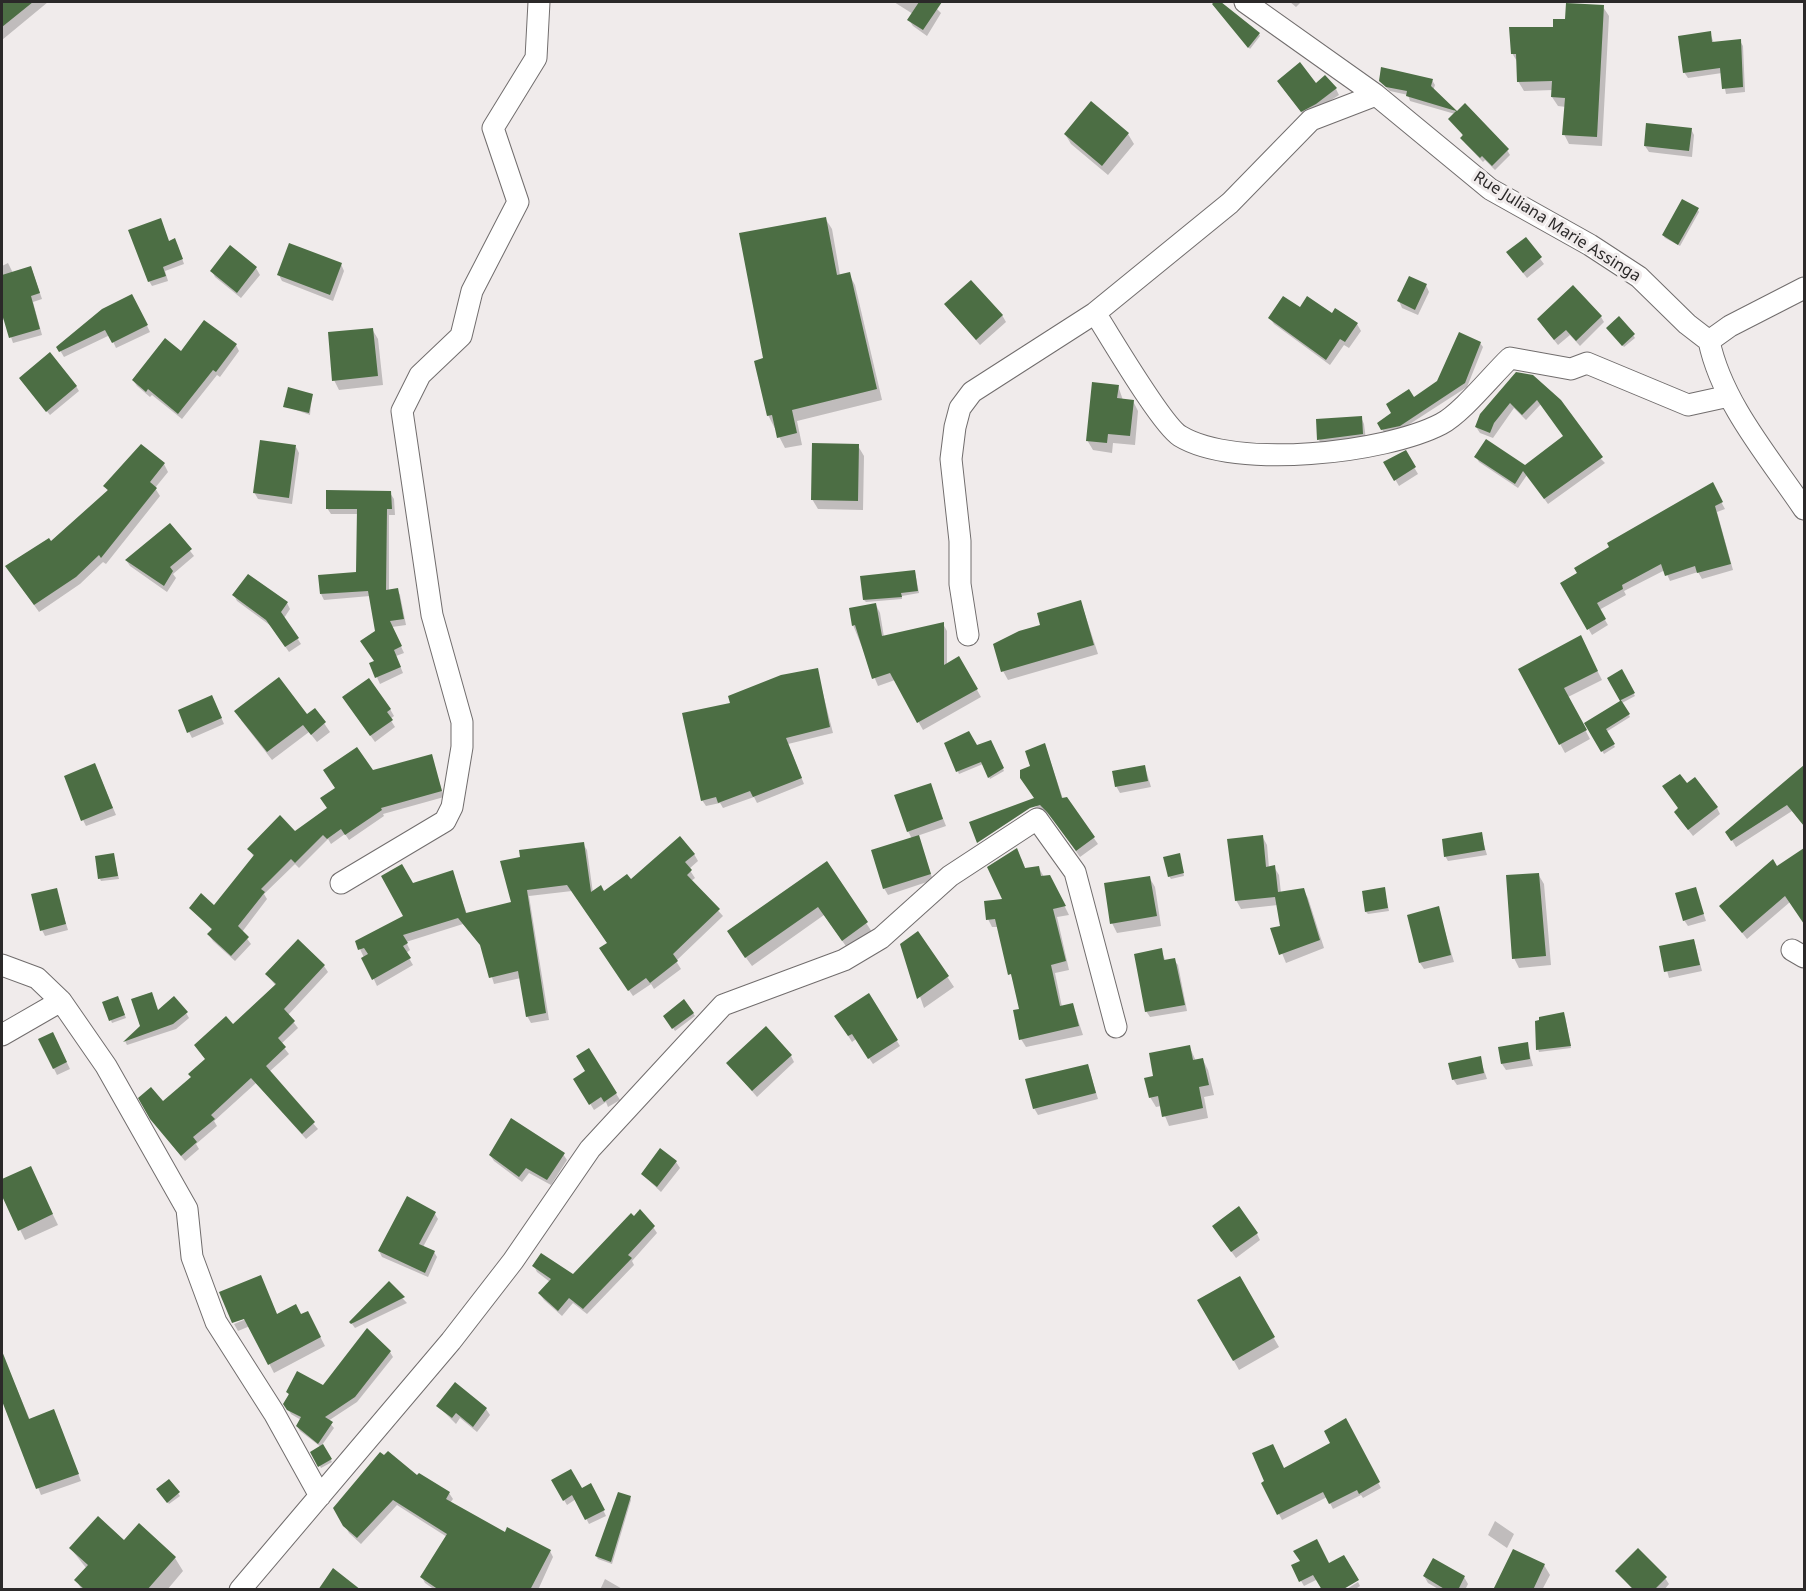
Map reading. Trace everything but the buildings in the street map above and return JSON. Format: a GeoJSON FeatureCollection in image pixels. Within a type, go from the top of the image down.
{"type":"FeatureCollection","features":[{"type":"Feature","properties":{"kind":"street"},"geometry":{"type":"LineString","coordinates":[[341,883],[445,821],[452,807],[462,747],[462,722],[432,615],[402,411],[420,375],[461,336],[472,291],[518,202],[493,128],[536,58],[539,2]]}},
{"type":"Feature","properties":{"kind":"street","name":"Rue Juliana Marie Assinga"},"geometry":{"type":"LineString","coordinates":[[1245,2],[1376,95],[1490,189],[1590,245],[1639,277],[1687,324],[1709,340]]}},
{"type":"Feature","properties":{"kind":"street"},"geometry":{"type":"LineString","coordinates":[[968,636],[960,584],[960,541],[951,459],[960,408],[972,392],[1095,313],[1230,203],[1311,120],[1376,95]]}},
{"type":"Feature","properties":{"kind":"street"},"geometry":{"type":"LineString","coordinates":[[1804,288],[1730,326],[1709,340],[1714,367],[1729,396],[1804,509]]}},
{"type":"Feature","properties":{"kind":"street"},"geometry":{"type":"LineString","coordinates":[[1095,313],[1158,409],[1179,435],[1232,452],[1325,452],[1391,443],[1444,423],[1510,358],[1571,369],[1587,363],[1688,405],[1729,396]]}},
{"type":"Feature","properties":{"kind":"street"},"geometry":{"type":"LineString","coordinates":[[240,1590],[451,1341],[513,1261],[590,1149],[723,1005],[844,960],[881,938],[950,876],[1037,819],[1075,872],[1116,1028]]}},
{"type":"Feature","properties":{"kind":"street"},"geometry":{"type":"LineString","coordinates":[[2,965],[37,978],[61,1001],[106,1066],[187,1209],[192,1257],[216,1322],[274,1413],[320,1496]]}},
{"type":"Feature","properties":{"kind":"street"},"geometry":{"type":"LineString","coordinates":[[2,1035],[61,1001]]}}]}
